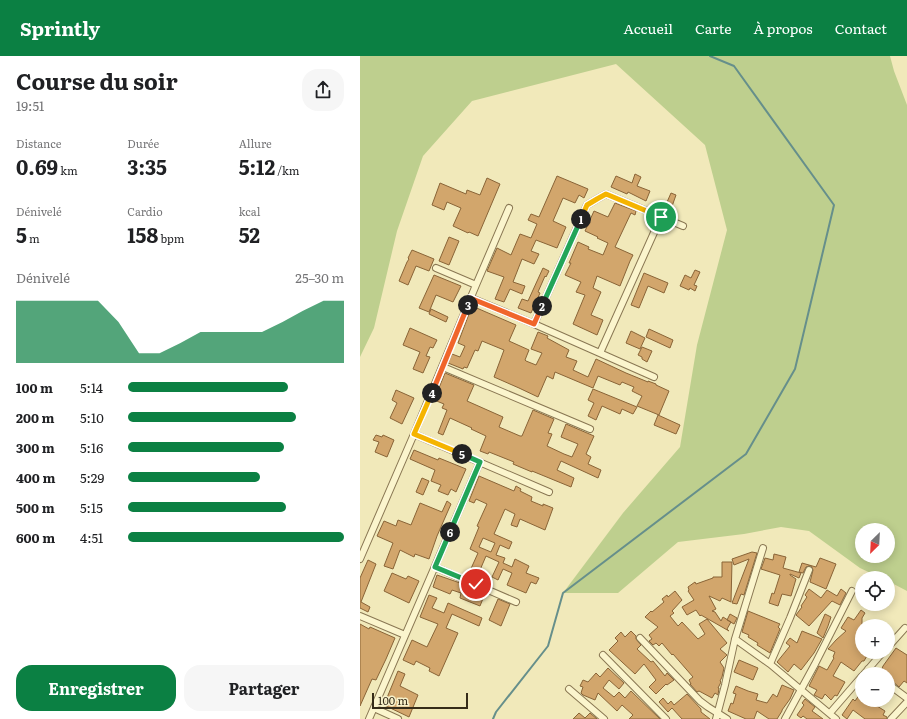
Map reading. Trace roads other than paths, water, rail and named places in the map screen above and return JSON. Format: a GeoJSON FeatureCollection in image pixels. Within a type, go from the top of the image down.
{"type":"FeatureCollection","features":[{"type":"Feature","properties":{"kind":"street"},"geometry":{"type":"LineString","coordinates":[[534,324],[587,205],[606,194],[683,226]]}},
{"type":"Feature","properties":{"kind":"street"},"geometry":{"type":"LineString","coordinates":[[360,559],[443,367],[470,298],[509,208]]}},
{"type":"Feature","properties":{"kind":"street"},"geometry":{"type":"LineString","coordinates":[[600,353],[661,217]]}},
{"type":"Feature","properties":{"kind":"street"},"geometry":{"type":"LineString","coordinates":[[436,268],[476,286]]}},
{"type":"Feature","properties":{"kind":"street"},"geometry":{"type":"LineString","coordinates":[[470,298],[534,324],[654,377]]}},
{"type":"Feature","properties":{"kind":"street"},"geometry":{"type":"LineString","coordinates":[[443,367],[590,430]]}},
{"type":"Feature","properties":{"kind":"street"},"geometry":{"type":"LineString","coordinates":[[414,434],[549,492]]}},
{"type":"Feature","properties":{"kind":"street"},"geometry":{"type":"LineString","coordinates":[[370,719],[480,462]]}},
{"type":"Feature","properties":{"kind":"street"},"geometry":{"type":"LineString","coordinates":[[717,716],[735,639],[763,548]]}},
{"type":"Feature","properties":{"kind":"street"},"geometry":{"type":"LineString","coordinates":[[435,567],[516,602]]}},
{"type":"Feature","properties":{"kind":"street"},"geometry":{"type":"LineString","coordinates":[[770,664],[809,570]]}},
{"type":"Feature","properties":{"kind":"street"},"geometry":{"type":"LineString","coordinates":[[785,719],[852,591]]}},
{"type":"Feature","properties":{"kind":"street"},"geometry":{"type":"LineString","coordinates":[[360,616],[405,635]]}},
{"type":"Feature","properties":{"kind":"street"},"geometry":{"type":"LineString","coordinates":[[895,639],[905,628]]}},
{"type":"Feature","properties":{"kind":"street"},"geometry":{"type":"LineString","coordinates":[[640,638],[700,701],[717,716],[727,719]]}},
{"type":"Feature","properties":{"kind":"street"},"geometry":{"type":"LineString","coordinates":[[735,639],[770,664],[836,719]]}},
{"type":"Feature","properties":{"kind":"street"},"geometry":{"type":"LineString","coordinates":[[603,655],[666,719]]}},
{"type":"Feature","properties":{"kind":"street"},"geometry":{"type":"LineString","coordinates":[[870,667],[877,659]]}},
{"type":"Feature","properties":{"kind":"street"},"geometry":{"type":"LineString","coordinates":[[830,713],[855,684]]}},
{"type":"Feature","properties":{"kind":"street"},"geometry":{"type":"LineString","coordinates":[[569,689],[604,719]]}},
{"type":"Feature","properties":{"kind":"street"},"geometry":{"type":"LineString","coordinates":[[895,689],[907,698]]}},
{"type":"Feature","properties":{"kind":"street"},"geometry":{"type":"LineString","coordinates":[[891,719],[907,702]]}},
{"type":"Feature","properties":{"kind":"street"},"geometry":{"type":"LineString","coordinates":[[374,708],[398,719]]}},
{"type":"Feature","properties":{"kind":"waterway"},"geometry":{"type":"LineString","coordinates":[[493,719],[496,712],[548,646],[563,593],[746,454],[795,369],[834,205],[734,66],[710,56]]}}]}
